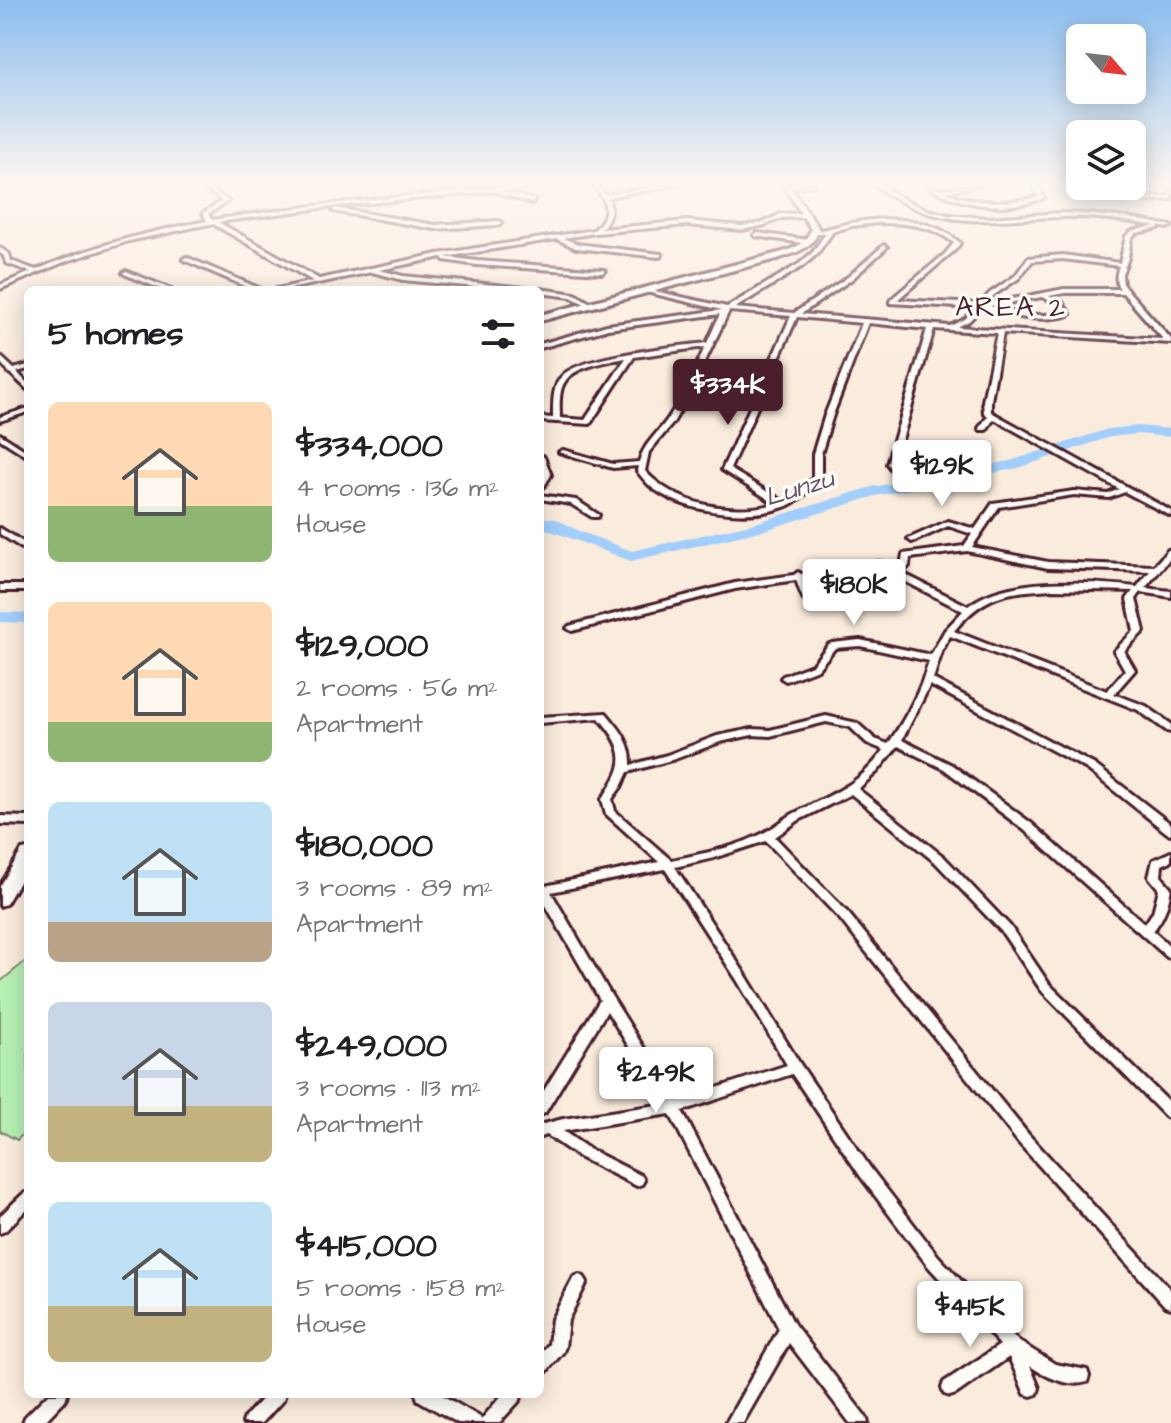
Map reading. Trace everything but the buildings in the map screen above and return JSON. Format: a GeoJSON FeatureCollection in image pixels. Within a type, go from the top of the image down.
{"type":"FeatureCollection","features":[{"type":"Feature","properties":{"kind":"main road"},"geometry":{"type":"LineString","coordinates":[[544,317],[787,251]]}},
{"type":"Feature","properties":{"kind":"main road"},"geometry":{"type":"LineString","coordinates":[[0,900],[24,861]]}},
{"type":"Feature","properties":{"kind":"street"},"geometry":{"type":"LineString","coordinates":[[2,251],[7,255],[8,262],[34,271]]}},
{"type":"Feature","properties":{"kind":"street"},"geometry":{"type":"LineString","coordinates":[[0,287],[34,271],[91,251]]}},
{"type":"Feature","properties":{"kind":"street"},"geometry":{"type":"LineString","coordinates":[[264,251],[318,281]]}},
{"type":"Feature","properties":{"kind":"street"},"geometry":{"type":"LineString","coordinates":[[295,286],[469,251]]}},
{"type":"Feature","properties":{"kind":"street"},"geometry":{"type":"LineString","coordinates":[[626,251],[659,255]]}},
{"type":"Feature","properties":{"kind":"street"},"geometry":{"type":"LineString","coordinates":[[544,345],[607,327],[726,310],[801,265],[816,251]]}},
{"type":"Feature","properties":{"kind":"street"},"geometry":{"type":"LineString","coordinates":[[782,504],[726,470],[795,315],[850,278],[879,251]]}},
{"type":"Feature","properties":{"kind":"street"},"geometry":{"type":"LineString","coordinates":[[953,251],[924,271],[892,303],[980,306],[1071,291],[1123,291]]}},
{"type":"Feature","properties":{"kind":"street"},"geometry":{"type":"LineString","coordinates":[[1126,251],[1119,279],[1123,291],[1170,341]]}},
{"type":"Feature","properties":{"kind":"street"},"geometry":{"type":"LineString","coordinates":[[438,256],[477,263],[602,271]]}},
{"type":"Feature","properties":{"kind":"street"},"geometry":{"type":"LineString","coordinates":[[949,328],[967,320],[1017,277],[1030,259],[1063,257],[1122,265]]}},
{"type":"Feature","properties":{"kind":"street"},"geometry":{"type":"LineString","coordinates":[[186,259],[250,286]]}},
{"type":"Feature","properties":{"kind":"street"},"geometry":{"type":"LineString","coordinates":[[370,269],[403,278],[485,286]]}},
{"type":"Feature","properties":{"kind":"street"},"geometry":{"type":"LineString","coordinates":[[126,273],[159,286]]}},
{"type":"Feature","properties":{"kind":"street"},"geometry":{"type":"LineString","coordinates":[[544,291],[573,295],[591,305]]}},
{"type":"Feature","properties":{"kind":"street"},"geometry":{"type":"LineString","coordinates":[[645,291],[726,310],[931,327],[1170,341]]}},
{"type":"Feature","properties":{"kind":"street"},"geometry":{"type":"LineString","coordinates":[[980,306],[1000,313],[1054,317],[1067,314],[1060,303],[1041,295]]}},
{"type":"Feature","properties":{"kind":"street"},"geometry":{"type":"LineString","coordinates":[[726,310],[676,412],[645,452],[641,464],[648,481],[665,492],[701,506],[744,511],[782,504],[800,496],[817,479],[817,454],[865,322]]}},
{"type":"Feature","properties":{"kind":"street"},"geometry":{"type":"LineString","coordinates":[[1000,313],[997,318],[1004,332],[987,410],[1171,514]]}},
{"type":"Feature","properties":{"kind":"street"},"geometry":{"type":"LineString","coordinates":[[915,483],[900,475],[891,464],[931,327]]}},
{"type":"Feature","properties":{"kind":"street"},"geometry":{"type":"LineString","coordinates":[[557,420],[559,388],[567,374],[631,356],[711,344]]}},
{"type":"Feature","properties":{"kind":"street"},"geometry":{"type":"LineString","coordinates":[[544,419],[587,422],[631,356]]}},
{"type":"Feature","properties":{"kind":"street"},"geometry":{"type":"LineString","coordinates":[[1,363],[24,384]]}},
{"type":"Feature","properties":{"kind":"street"},"geometry":{"type":"LineString","coordinates":[[11,372],[24,368]]}},
{"type":"Feature","properties":{"kind":"street"},"geometry":{"type":"LineString","coordinates":[[0,419],[24,411]]}},
{"type":"Feature","properties":{"kind":"street"},"geometry":{"type":"LineString","coordinates":[[983,428],[993,415]]}},
{"type":"Feature","properties":{"kind":"street"},"geometry":{"type":"LineString","coordinates":[[0,436],[24,452]]}},
{"type":"Feature","properties":{"kind":"street"},"geometry":{"type":"LineString","coordinates":[[563,452],[613,466],[641,464]]}},
{"type":"Feature","properties":{"kind":"street"},"geometry":{"type":"LineString","coordinates":[[967,548],[992,507],[1004,502],[1074,493],[1109,496],[1125,489]]}},
{"type":"Feature","properties":{"kind":"street"},"geometry":{"type":"LineString","coordinates":[[544,498],[573,502],[595,515]]}},
{"type":"Feature","properties":{"kind":"street"},"geometry":{"type":"LineString","coordinates":[[912,539],[948,523],[975,532]]}},
{"type":"Feature","properties":{"kind":"street"},"geometry":{"type":"LineString","coordinates":[[0,530],[24,546]]}},
{"type":"Feature","properties":{"kind":"street"},"geometry":{"type":"LineString","coordinates":[[896,573],[905,566],[906,556],[967,548],[1037,564],[1157,569]]}},
{"type":"Feature","properties":{"kind":"street"},"geometry":{"type":"LineString","coordinates":[[1109,694],[1130,670],[1119,651],[1139,631],[1131,603],[1138,588],[1171,552]]}},
{"type":"Feature","properties":{"kind":"street"},"geometry":{"type":"LineString","coordinates":[[572,628],[684,598],[798,575],[880,565],[969,610]]}},
{"type":"Feature","properties":{"kind":"street"},"geometry":{"type":"LineString","coordinates":[[798,575],[803,582],[803,593],[812,603],[823,605],[873,598],[888,601]]}},
{"type":"Feature","properties":{"kind":"street"},"geometry":{"type":"LineString","coordinates":[[0,588],[24,588]]}},
{"type":"Feature","properties":{"kind":"street"},"geometry":{"type":"LineString","coordinates":[[544,891],[720,852],[768,836],[794,818],[851,789],[869,774],[893,744],[928,680],[934,659],[948,632],[969,610],[990,596],[1022,590],[1138,588],[1171,594]]}},
{"type":"Feature","properties":{"kind":"street"},"geometry":{"type":"LineString","coordinates":[[948,632],[1142,708],[1171,729]]}},
{"type":"Feature","properties":{"kind":"street"},"geometry":{"type":"LineString","coordinates":[[786,678],[815,667],[832,646],[860,643],[934,659]]}},
{"type":"Feature","properties":{"kind":"street"},"geometry":{"type":"LineString","coordinates":[[928,680],[1091,767],[1171,830]]}},
{"type":"Feature","properties":{"kind":"street"},"geometry":{"type":"LineString","coordinates":[[544,720],[602,715],[626,746],[627,769],[607,799],[608,808],[667,863],[795,1068],[898,1218],[1012,1346],[1052,1371],[1081,1376]]}},
{"type":"Feature","properties":{"kind":"street"},"geometry":{"type":"LineString","coordinates":[[627,769],[671,757],[717,739],[752,732],[770,733],[826,719],[853,725],[871,741],[893,744],[948,767],[1027,826],[1171,954]]}},
{"type":"Feature","properties":{"kind":"street"},"geometry":{"type":"LineString","coordinates":[[851,789],[940,860],[1006,929],[1045,987],[1091,1037],[1171,1113]]}},
{"type":"Feature","properties":{"kind":"street"},"geometry":{"type":"LineString","coordinates":[[0,820],[24,821]]}},
{"type":"Feature","properties":{"kind":"street"},"geometry":{"type":"LineString","coordinates":[[768,836],[844,916],[1023,1138],[1171,1301]]}},
{"type":"Feature","properties":{"kind":"street"},"geometry":{"type":"LineString","coordinates":[[1145,931],[1158,918],[1164,894],[1165,888],[1155,877],[1157,863],[1171,856]]}},
{"type":"Feature","properties":{"kind":"street"},"geometry":{"type":"LineString","coordinates":[[544,894],[674,1108],[788,1329],[860,1423]]}},
{"type":"Feature","properties":{"kind":"street"},"geometry":{"type":"LineString","coordinates":[[544,1102],[607,1000]]}},
{"type":"Feature","properties":{"kind":"street"},"geometry":{"type":"LineString","coordinates":[[544,1130],[674,1108],[795,1068]]}},
{"type":"Feature","properties":{"kind":"street"},"geometry":{"type":"LineString","coordinates":[[544,1130],[637,1180]]}},
{"type":"Feature","properties":{"kind":"street"},"geometry":{"type":"LineString","coordinates":[[0,1226],[24,1202]]}},
{"type":"Feature","properties":{"kind":"street"},"geometry":{"type":"LineString","coordinates":[[544,1362],[557,1347],[560,1319],[579,1282]]}},
{"type":"Feature","properties":{"kind":"street"},"geometry":{"type":"LineString","coordinates":[[734,1423],[788,1329]]}},
{"type":"Feature","properties":{"kind":"street"},"geometry":{"type":"LineString","coordinates":[[950,1388],[1012,1346]]}},
{"type":"Feature","properties":{"kind":"street"},"geometry":{"type":"LineString","coordinates":[[1012,1346],[1031,1388]]}},
{"type":"Feature","properties":{"kind":"street"},"geometry":{"type":"LineString","coordinates":[[31,1423],[55,1398]]}},
{"type":"Feature","properties":{"kind":"street"},"geometry":{"type":"LineString","coordinates":[[251,1423],[273,1398]]}},
{"type":"Feature","properties":{"kind":"street"},"geometry":{"type":"LineString","coordinates":[[431,1398],[474,1423]]}},
{"type":"Feature","properties":{"kind":"street"},"geometry":{"type":"LineString","coordinates":[[488,1423],[510,1398]]}},
{"type":"Feature","properties":{"kind":"green space"},"geometry":{"type":"Polygon","coordinates":[[[24,962],[24,1133],[17,1140],[0,1131],[0,982],[24,962]]]}},
{"type":"Feature","properties":{"kind":"waterway","name":"Lunzu"},"geometry":{"type":"LineString","coordinates":[[544,522],[631,556],[759,527],[872,492],[1013,465],[1108,433],[1138,430],[1171,433]]}},
{"type":"Feature","properties":{"kind":"waterway","name":"Lunzu"},"geometry":{"type":"LineString","coordinates":[[0,617],[24,618]]}},
{"type":"Feature","properties":{"kind":"district","name":"AREA 2"},"geometry":{"type":"Point","coordinates":[1011,306]}}]}
